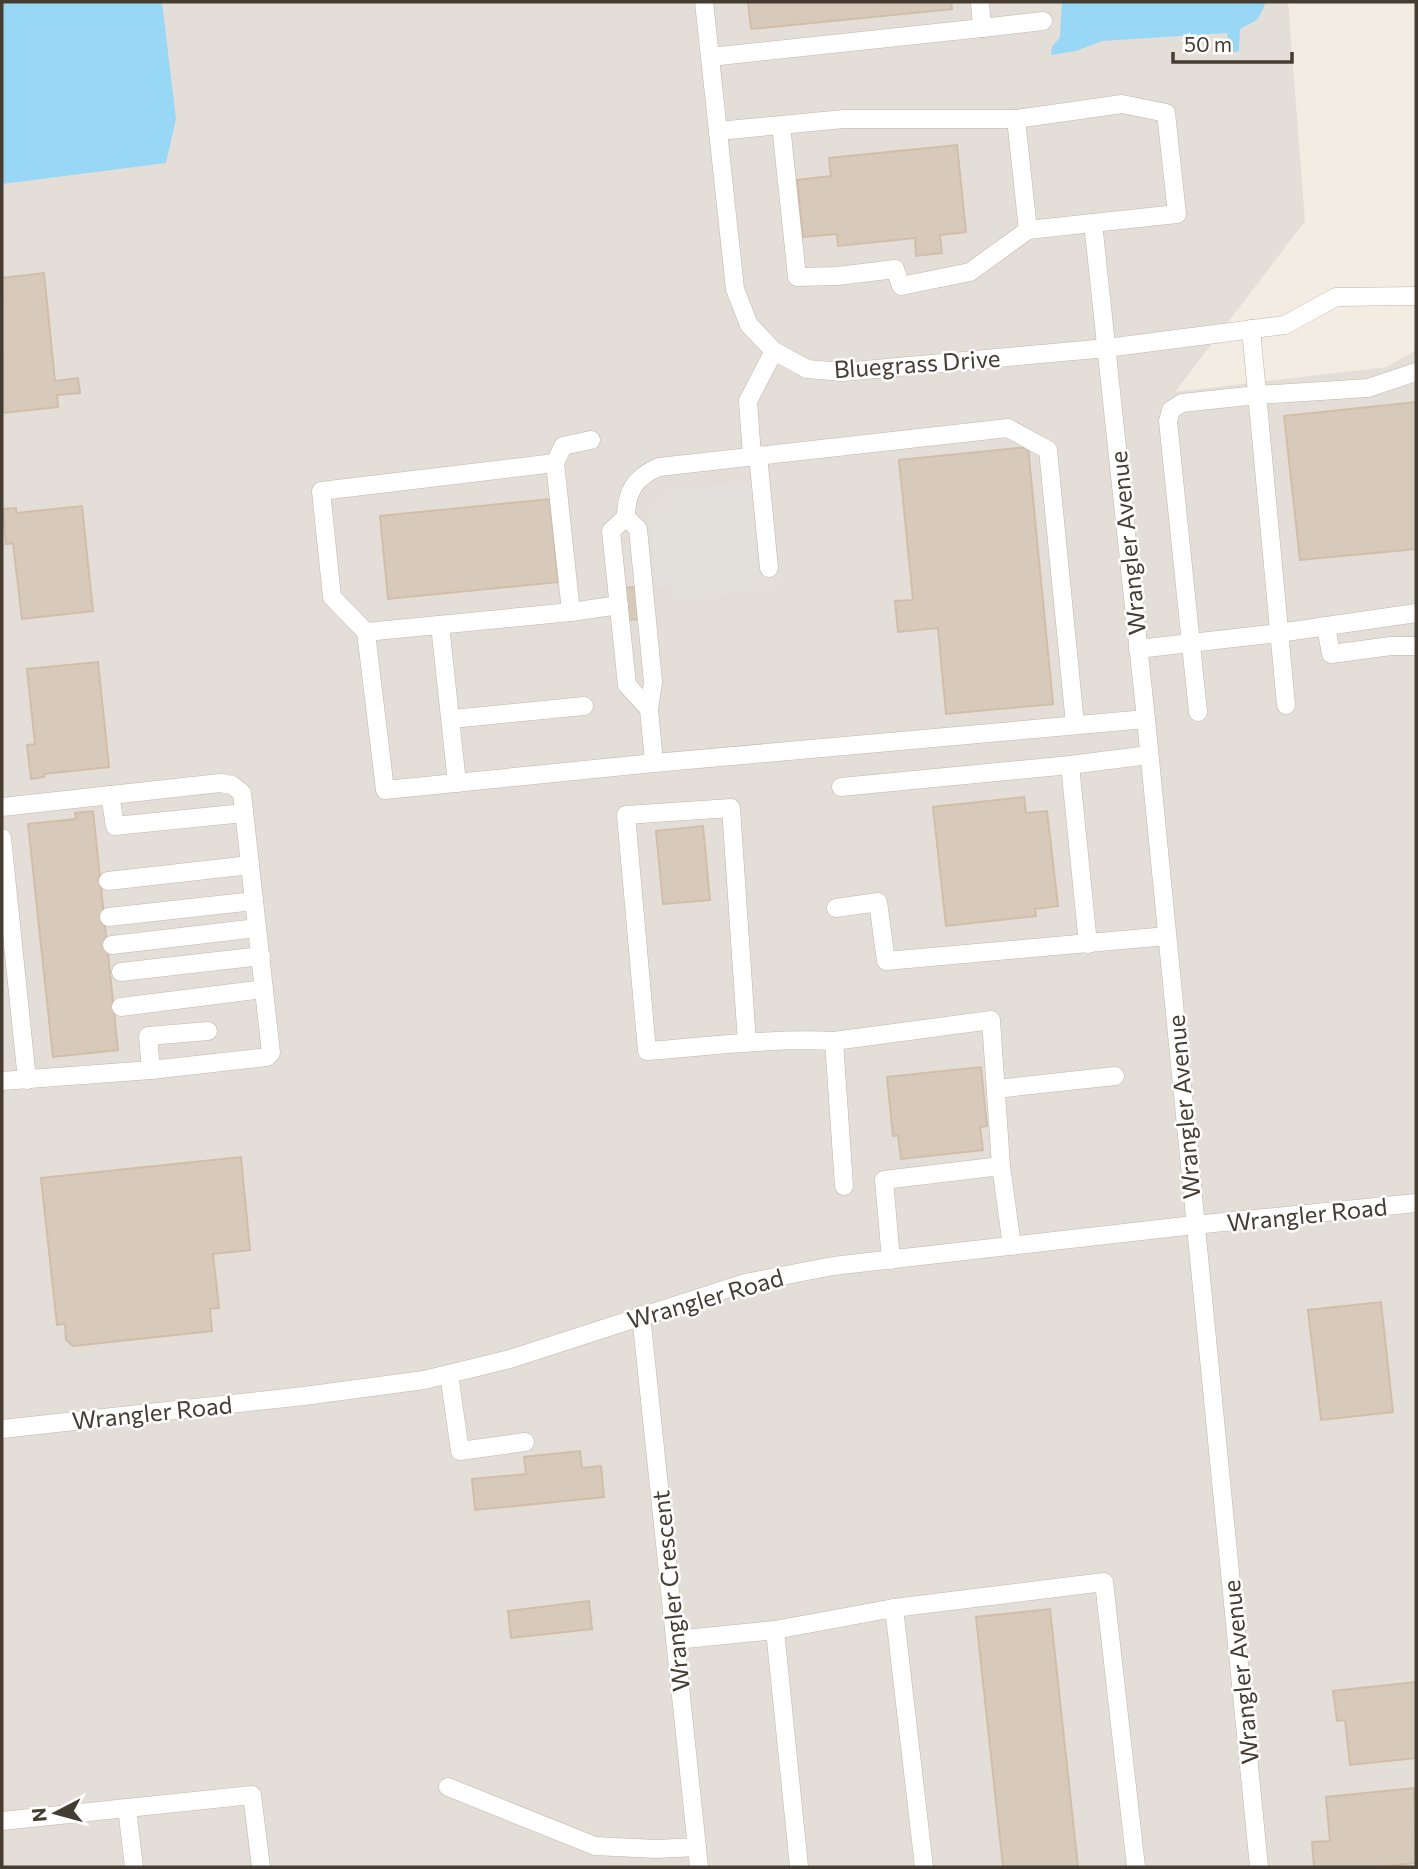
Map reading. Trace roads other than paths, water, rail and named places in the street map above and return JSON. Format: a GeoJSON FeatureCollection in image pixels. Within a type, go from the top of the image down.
{"type":"FeatureCollection","features":[{"type":"Feature","properties":{"kind":"street","name":"Bluegrass Drive"},"geometry":{"type":"LineString","coordinates":[[704,2],[734,289],[749,325],[774,351],[807,369],[843,372],[1107,348],[1285,325],[1336,297],[1416,296]]}},
{"type":"Feature","properties":{"kind":"street"},"geometry":{"type":"LineString","coordinates":[[980,2],[982,28]]}},
{"type":"Feature","properties":{"kind":"street"},"geometry":{"type":"LineString","coordinates":[[710,57],[1043,21]]}},
{"type":"Feature","properties":{"kind":"street"},"geometry":{"type":"LineString","coordinates":[[718,131],[781,125],[844,119],[1016,119],[1122,104],[1166,113],[1177,214],[1028,229],[970,272],[901,286],[895,269],[797,277],[781,125]]}},
{"type":"Feature","properties":{"kind":"street"},"geometry":{"type":"LineString","coordinates":[[1016,119],[1028,229]]}},
{"type":"Feature","properties":{"kind":"street","name":"Wrangler Avenue"},"geometry":{"type":"LineString","coordinates":[[1093,223],[1146,719],[1259,1867]]}},
{"type":"Feature","properties":{"kind":"street"},"geometry":{"type":"LineString","coordinates":[[1251,329],[1286,705]]}},
{"type":"Feature","properties":{"kind":"street"},"geometry":{"type":"LineString","coordinates":[[769,568],[748,401],[774,351]]}},
{"type":"Feature","properties":{"kind":"street"},"geometry":{"type":"LineString","coordinates":[[1198,712],[1168,421],[1171,410],[1182,403],[1368,388],[1416,372]]}},
{"type":"Feature","properties":{"kind":"street"},"geometry":{"type":"LineString","coordinates":[[654,764],[649,709],[653,682],[638,529],[626,517],[629,492],[639,478],[652,470],[755,455],[1008,428],[1048,450],[1075,724]]}},
{"type":"Feature","properties":{"kind":"street"},"geometry":{"type":"LineString","coordinates":[[571,612],[555,463],[563,446],[591,440]]}},
{"type":"Feature","properties":{"kind":"street"},"geometry":{"type":"LineString","coordinates":[[555,463],[321,491],[332,597],[366,632],[384,790],[1146,719]]}},
{"type":"Feature","properties":{"kind":"street"},"geometry":{"type":"LineString","coordinates":[[626,517],[611,531],[627,685],[649,709]]}},
{"type":"Feature","properties":{"kind":"street"},"geometry":{"type":"LineString","coordinates":[[366,632],[619,605]]}},
{"type":"Feature","properties":{"kind":"street"},"geometry":{"type":"LineString","coordinates":[[1138,649],[1279,633],[1416,613]]}},
{"type":"Feature","properties":{"kind":"street"},"geometry":{"type":"LineString","coordinates":[[440,625],[457,783]]}},
{"type":"Feature","properties":{"kind":"street"},"geometry":{"type":"LineString","coordinates":[[1326,626],[1331,653],[1416,646]]}},
{"type":"Feature","properties":{"kind":"street"},"geometry":{"type":"LineString","coordinates":[[452,719],[584,706]]}},
{"type":"Feature","properties":{"kind":"street"},"geometry":{"type":"LineString","coordinates":[[841,788],[1149,755]]}},
{"type":"Feature","properties":{"kind":"street"},"geometry":{"type":"LineString","coordinates":[[1070,765],[1087,944]]}},
{"type":"Feature","properties":{"kind":"street"},"geometry":{"type":"LineString","coordinates":[[2,807],[220,783],[232,785],[242,793],[271,1053],[267,1057],[151,1070],[2,1081]]}},
{"type":"Feature","properties":{"kind":"street"},"geometry":{"type":"LineString","coordinates":[[110,795],[115,826],[244,813]]}},
{"type":"Feature","properties":{"kind":"street"},"geometry":{"type":"LineString","coordinates":[[747,1043],[731,808],[626,815],[647,1051],[747,1043],[792,1039],[835,1041],[991,1020],[1001,1166],[1012,1246]]}},
{"type":"Feature","properties":{"kind":"street"},"geometry":{"type":"LineString","coordinates":[[2,838],[27,1080]]}},
{"type":"Feature","properties":{"kind":"street"},"geometry":{"type":"LineString","coordinates":[[108,881],[250,865]]}},
{"type":"Feature","properties":{"kind":"street"},"geometry":{"type":"LineString","coordinates":[[109,917],[254,901]]}},
{"type":"Feature","properties":{"kind":"street"},"geometry":{"type":"LineString","coordinates":[[836,908],[878,902],[886,961],[1167,936]]}},
{"type":"Feature","properties":{"kind":"street"},"geometry":{"type":"LineString","coordinates":[[112,945],[257,928]]}},
{"type":"Feature","properties":{"kind":"street"},"geometry":{"type":"LineString","coordinates":[[121,972],[261,956]]}},
{"type":"Feature","properties":{"kind":"street"},"geometry":{"type":"LineString","coordinates":[[121,1007],[264,989]]}},
{"type":"Feature","properties":{"kind":"street"},"geometry":{"type":"LineString","coordinates":[[151,1070],[148,1036],[208,1031]]}},
{"type":"Feature","properties":{"kind":"street"},"geometry":{"type":"LineString","coordinates":[[835,1041],[844,1185]]}},
{"type":"Feature","properties":{"kind":"street"},"geometry":{"type":"LineString","coordinates":[[996,1089],[1115,1076]]}},
{"type":"Feature","properties":{"kind":"street"},"geometry":{"type":"LineString","coordinates":[[891,1260],[884,1180],[1001,1166]]}},
{"type":"Feature","properties":{"kind":"street","name":"Wrangler Road"},"geometry":{"type":"LineString","coordinates":[[2,1429],[424,1380],[510,1360],[745,1283],[833,1266],[1416,1203]]}},
{"type":"Feature","properties":{"kind":"street","name":"Wrangler Crescent"},"geometry":{"type":"LineString","coordinates":[[641,1315],[699,1867]]}},
{"type":"Feature","properties":{"kind":"street"},"geometry":{"type":"LineString","coordinates":[[449,1374],[460,1451],[524,1442]]}},
{"type":"Feature","properties":{"kind":"street"},"geometry":{"type":"LineString","coordinates":[[675,1640],[775,1630],[894,1608],[1104,1582],[1136,1867]]}},
{"type":"Feature","properties":{"kind":"street"},"geometry":{"type":"LineString","coordinates":[[894,1608],[924,1867]]}},
{"type":"Feature","properties":{"kind":"street"},"geometry":{"type":"LineString","coordinates":[[775,1630],[799,1867]]}},
{"type":"Feature","properties":{"kind":"street"},"geometry":{"type":"LineString","coordinates":[[448,1787],[595,1846],[656,1849],[697,1847]]}},
{"type":"Feature","properties":{"kind":"street"},"geometry":{"type":"LineString","coordinates":[[2,1821],[252,1795],[261,1867]]}},
{"type":"Feature","properties":{"kind":"street"},"geometry":{"type":"LineString","coordinates":[[127,1808],[134,1867]]}},
{"type":"Feature","properties":{"kind":"water"},"geometry":{"type":"Polygon","coordinates":[[[2,2],[162,2],[176,119],[166,163],[2,184],[2,2]]]}},
{"type":"Feature","properties":{"kind":"water"},"geometry":{"type":"Polygon","coordinates":[[[1062,2],[1264,2],[1265,5],[1257,20],[1240,29],[1239,51],[1230,53],[1227,33],[1102,41],[1076,51],[1051,55],[1052,47],[1060,37],[1062,2]]]}}]}
